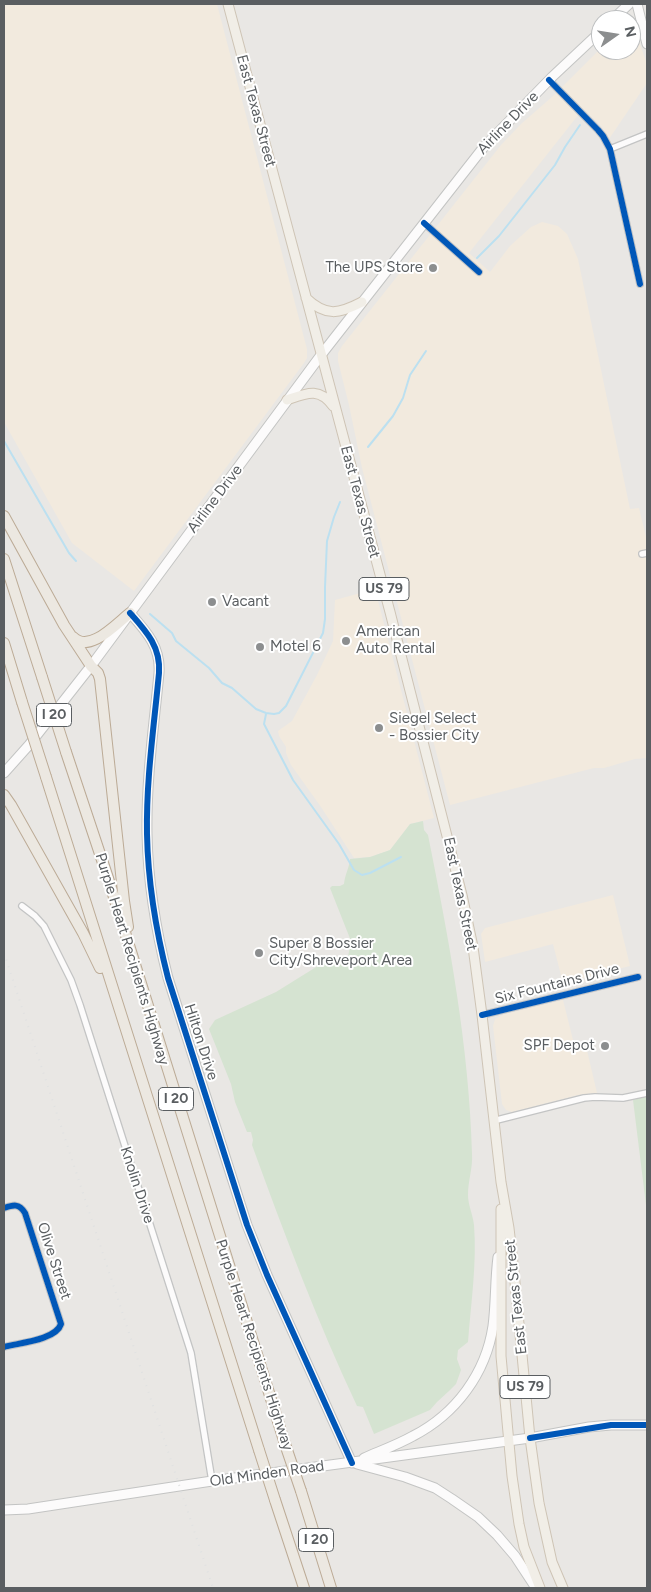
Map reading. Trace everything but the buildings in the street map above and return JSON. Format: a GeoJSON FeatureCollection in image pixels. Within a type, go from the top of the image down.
{"type":"FeatureCollection","features":[{"type":"Feature","properties":{"kind":"highway"},"geometry":{"type":"LineString","coordinates":[[4,516],[64,625],[91,666],[98,673],[100,679],[124,901],[140,982]]}},
{"type":"Feature","properties":{"kind":"highway","name":"Purple Heart Recipients Highway"},"geometry":{"type":"LineString","coordinates":[[4,558],[108,878],[331,1588]]}},
{"type":"Feature","properties":{"kind":"highway"},"geometry":{"type":"LineString","coordinates":[[64,625],[77,641],[86,643],[96,639],[130,613]]}},
{"type":"Feature","properties":{"kind":"highway","name":"Purple Heart Recipients Highway"},"geometry":{"type":"LineString","coordinates":[[4,643],[304,1588]]}},
{"type":"Feature","properties":{"kind":"highway"},"geometry":{"type":"LineString","coordinates":[[4,794],[96,956],[131,1046]]}},
{"type":"Feature","properties":{"kind":"main road","name":"East Texas Street"},"geometry":{"type":"LineString","coordinates":[[228,4],[453,854],[471,941],[482,1015],[493,1121],[509,1228],[530,1438],[539,1503],[547,1545],[563,1588]]}},
{"type":"Feature","properties":{"kind":"main road"},"geometry":{"type":"LineString","coordinates":[[637,4],[647,44]]}},
{"type":"Feature","properties":{"kind":"main road","name":"Airline Drive"},"geometry":{"type":"LineString","coordinates":[[4,773],[29,745],[91,666],[321,355],[483,148],[591,41]]}},
{"type":"Feature","properties":{"kind":"main road"},"geometry":{"type":"LineString","coordinates":[[306,297],[317,307],[331,312],[344,310],[362,302]]}},
{"type":"Feature","properties":{"kind":"main road"},"geometry":{"type":"LineString","coordinates":[[288,400],[316,392],[326,398],[335,408]]}},
{"type":"Feature","properties":{"kind":"main road","name":"Hilton Drive"},"geometry":{"type":"LineString","coordinates":[[130,613],[154,643],[159,667],[147,802],[147,834],[151,891],[158,938],[168,978],[247,1226],[352,1463]]}},
{"type":"Feature","properties":{"kind":"main road","name":"East Texas Street"},"geometry":{"type":"LineString","coordinates":[[501,1182],[501,1356],[514,1500],[524,1547],[540,1588]]}},
{"type":"Feature","properties":{"kind":"main road"},"geometry":{"type":"LineString","coordinates":[[352,1463],[425,1430],[450,1410],[470,1386],[482,1364],[492,1328],[501,1220]]}},
{"type":"Feature","properties":{"kind":"main road","name":"Old Minden Road"},"geometry":{"type":"LineString","coordinates":[[4,1510],[38,1507],[611,1425],[647,1425]]}},
{"type":"Feature","properties":{"kind":"main road"},"geometry":{"type":"LineString","coordinates":[[352,1463],[406,1477],[435,1488],[452,1499],[478,1517],[497,1535],[515,1556],[536,1588]]}},
{"type":"Feature","properties":{"kind":"street"},"geometry":{"type":"LineString","coordinates":[[550,80],[598,130],[610,149],[640,284]]}},
{"type":"Feature","properties":{"kind":"street"},"geometry":{"type":"LineString","coordinates":[[610,149],[647,134]]}},
{"type":"Feature","properties":{"kind":"street"},"geometry":{"type":"LineString","coordinates":[[424,223],[479,272]]}},
{"type":"Feature","properties":{"kind":"street","name":"Knolin Drive"},"geometry":{"type":"LineString","coordinates":[[22,906],[44,926],[77,996],[190,1353],[212,1482]]}},
{"type":"Feature","properties":{"kind":"street","name":"Six Fountains Drive"},"geometry":{"type":"LineString","coordinates":[[482,1015],[638,977]]}},
{"type":"Feature","properties":{"kind":"street"},"geometry":{"type":"LineString","coordinates":[[493,1121],[584,1098],[623,1098],[647,1093]]}},
{"type":"Feature","properties":{"kind":"street","name":"Olive Street"},"geometry":{"type":"LineString","coordinates":[[4,1208],[18,1205],[25,1213],[60,1319],[60,1329],[51,1335],[4,1347]]}},
{"type":"Feature","properties":{"kind":"shaded area"},"geometry":{"type":"Polygon","coordinates":[[[4,4],[217,4],[307,349],[307,358],[304,363],[134,591],[72,543],[4,422],[4,4]]]}},
{"type":"Feature","properties":{"kind":"shaded area"},"geometry":{"type":"Polygon","coordinates":[[[641,47],[647,64],[647,83],[609,139],[602,127],[583,109],[469,253],[490,272],[510,246],[531,227],[542,222],[558,226],[567,234],[578,259],[630,509],[639,508],[647,541],[647,758],[635,759],[604,768],[594,768],[450,805],[362,468],[338,361],[338,353],[501,145],[521,124],[553,96],[591,58],[591,60],[641,60],[641,47]]]}},
{"type":"Feature","properties":{"kind":"shaded area"},"geometry":{"type":"Polygon","coordinates":[[[375,589],[434,818],[410,824],[390,850],[370,857],[354,858],[291,765],[286,753],[286,747],[278,731],[292,721],[333,641],[335,600],[375,589]]]}},
{"type":"Feature","properties":{"kind":"shaded area"},"geometry":{"type":"Polygon","coordinates":[[[613,895],[630,966],[563,983],[553,944],[485,962],[481,934],[485,928],[613,895]]]}},
{"type":"Feature","properties":{"kind":"shaded area"},"geometry":{"type":"Polygon","coordinates":[[[563,1000],[574,1044],[585,1042],[597,1093],[578,1095],[512,1112],[506,1110],[502,1104],[493,1026],[495,1019],[505,1014],[563,1000]]]}},
{"type":"Feature","properties":{"kind":"green space"},"geometry":{"type":"Polygon","coordinates":[[[423,821],[424,830],[428,835],[457,993],[467,1073],[472,1159],[468,1195],[475,1239],[473,1283],[468,1342],[458,1350],[457,1359],[461,1370],[456,1384],[430,1410],[374,1434],[363,1407],[357,1406],[315,1309],[252,1145],[251,1132],[247,1132],[235,1102],[231,1084],[209,1029],[215,1020],[276,992],[329,959],[348,957],[351,941],[330,888],[344,884],[350,859],[370,857],[390,850],[410,824],[423,821]]]}},
{"type":"Feature","properties":{"kind":"green space"},"geometry":{"type":"Polygon","coordinates":[[[647,1096],[647,1213],[633,1100],[647,1096]]]}},
{"type":"Feature","properties":{"kind":"waterway"},"geometry":{"type":"LineString","coordinates":[[477,258],[499,236],[555,165],[580,125]]}},
{"type":"Feature","properties":{"kind":"waterway"},"geometry":{"type":"LineString","coordinates":[[368,447],[393,416],[403,398],[410,375],[426,351]]}},
{"type":"Feature","properties":{"kind":"waterway"},"geometry":{"type":"LineString","coordinates":[[4,441],[69,553],[76,561]]}},
{"type":"Feature","properties":{"kind":"waterway"},"geometry":{"type":"LineString","coordinates":[[150,614],[172,633],[176,641],[209,668],[222,683],[232,688],[256,709],[266,713],[279,713],[286,706],[323,633],[327,541],[340,502]]}},
{"type":"Feature","properties":{"kind":"waterway"},"geometry":{"type":"LineString","coordinates":[[266,714],[264,724],[293,780],[339,844],[354,870],[362,875],[370,873],[401,857]]}},
{"type":"Feature","properties":{"kind":"railway"},"geometry":{"type":"LineString","coordinates":[[4,953],[213,1588]]}},
{"type":"Feature","properties":{"kind":"cycle path"},"geometry":{"type":"LineString","coordinates":[[549,80],[598,130],[610,149],[640,284]]}},
{"type":"Feature","properties":{"kind":"cycle path"},"geometry":{"type":"LineString","coordinates":[[424,223],[479,272]]}},
{"type":"Feature","properties":{"kind":"cycle path"},"geometry":{"type":"LineString","coordinates":[[130,613],[142,626],[155,647],[159,664],[149,773],[147,834],[153,907],[168,978],[247,1225],[267,1275],[352,1463]]}},
{"type":"Feature","properties":{"kind":"cycle path"},"geometry":{"type":"LineString","coordinates":[[482,1015],[638,977]]}},
{"type":"Feature","properties":{"kind":"cycle path"},"geometry":{"type":"LineString","coordinates":[[4,1208],[16,1206],[25,1213],[61,1324],[52,1334],[45,1337],[4,1347]]}},
{"type":"Feature","properties":{"kind":"cycle path"},"geometry":{"type":"LineString","coordinates":[[530,1438],[611,1425],[647,1425]]}},
{"type":"Feature","properties":{"kind":"place","name":"The UPS Store"},"geometry":{"type":"Point","coordinates":[433,268]}},
{"type":"Feature","properties":{"kind":"place","name":"Vacant"},"geometry":{"type":"Point","coordinates":[212,602]}},
{"type":"Feature","properties":{"kind":"place","name":"American Auto Rental"},"geometry":{"type":"Point","coordinates":[346,641]}},
{"type":"Feature","properties":{"kind":"place","name":"Motel 6"},"geometry":{"type":"Point","coordinates":[260,647]}},
{"type":"Feature","properties":{"kind":"place","name":"Siegel Select - Bossier City"},"geometry":{"type":"Point","coordinates":[379,728]}},
{"type":"Feature","properties":{"kind":"place","name":"Super 8 Bossier City/Shreveport Area"},"geometry":{"type":"Point","coordinates":[259,953]}},
{"type":"Feature","properties":{"kind":"place","name":"SPF Depot"},"geometry":{"type":"Point","coordinates":[605,1046]}}]}
